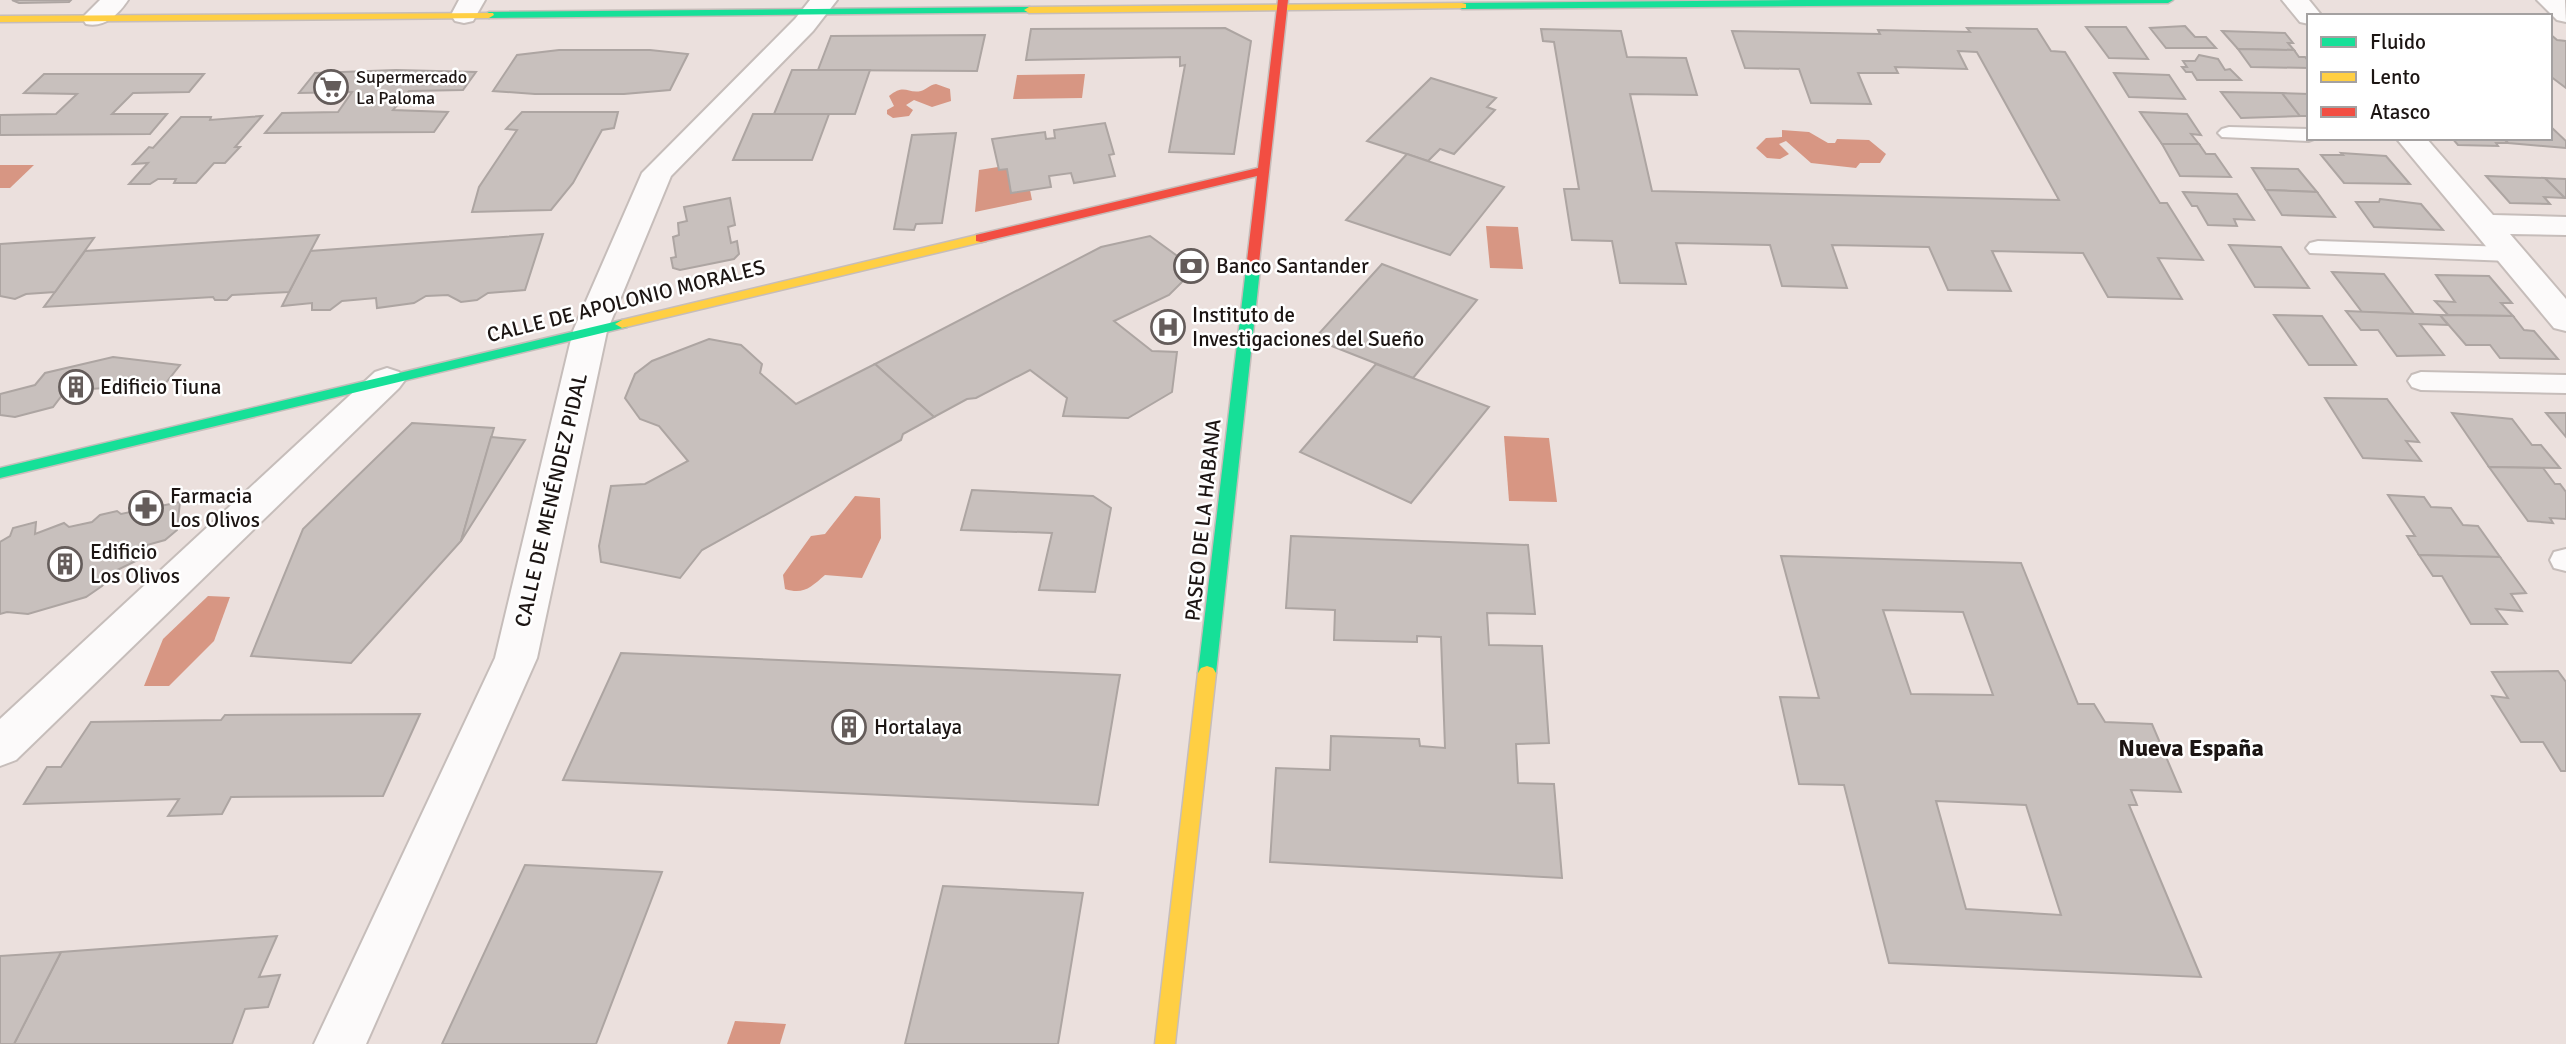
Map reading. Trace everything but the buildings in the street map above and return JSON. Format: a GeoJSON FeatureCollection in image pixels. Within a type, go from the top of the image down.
{"type":"FeatureCollection","features":[{"type":"Feature","properties":{"kind":"street"},"geometry":{"type":"LineString","coordinates":[[95,18],[115,0]]}},
{"type":"Feature","properties":{"kind":"street"},"geometry":{"type":"LineString","coordinates":[[0,19],[468,7],[2168,0]]}},
{"type":"Feature","properties":{"kind":"street"},"geometry":{"type":"LineString","coordinates":[[2295,0],[2307,14]]}},
{"type":"Feature","properties":{"kind":"street"},"geometry":{"type":"LineString","coordinates":[[2550,0],[2566,14]]}},
{"type":"Feature","properties":{"kind":"street","name":"PASEO DE LA HABANA"},"geometry":{"type":"LineString","coordinates":[[1165,1044],[1283,4]]}},
{"type":"Feature","properties":{"kind":"street","name":"CALLE DE MENÉNDEZ PIDAL"},"geometry":{"type":"LineString","coordinates":[[340,1044],[516,658],[590,331],[657,173],[819,6]]}},
{"type":"Feature","properties":{"kind":"street"},"geometry":{"type":"LineString","coordinates":[[2412,140],[2566,320]]}},
{"type":"Feature","properties":{"kind":"street","name":"CALLE DE APOLONIO MORALES"},"geometry":{"type":"LineString","coordinates":[[0,473],[1262,171]]}},
{"type":"Feature","properties":{"kind":"street"},"geometry":{"type":"LineString","coordinates":[[2484,224],[2566,226]]}},
{"type":"Feature","properties":{"kind":"street"},"geometry":{"type":"LineString","coordinates":[[0,747],[387,380]]}},
{"type":"Feature","properties":{"kind":"lane"},"geometry":{"type":"LineString","coordinates":[[2229,132],[2307,135]]}},
{"type":"Feature","properties":{"kind":"lane"},"geometry":{"type":"LineString","coordinates":[[2318,248],[2509,254]]}},
{"type":"Feature","properties":{"kind":"lane"},"geometry":{"type":"LineString","coordinates":[[2421,381],[2566,384]]}},
{"type":"Feature","properties":{"kind":"shaded area"},"geometry":{"type":"Polygon","coordinates":[[[1085,74],[1082,98],[1013,99],[1017,75],[1085,74]]]}},
{"type":"Feature","properties":{"kind":"shaded area"},"geometry":{"type":"Polygon","coordinates":[[[936,84],[950,89],[951,101],[932,107],[914,100],[906,105],[913,110],[909,116],[893,118],[887,114],[887,110],[894,106],[889,96],[894,92],[902,89],[916,92],[936,84]]]}},
{"type":"Feature","properties":{"kind":"shaded area"},"geometry":{"type":"Polygon","coordinates":[[[1782,130],[1809,132],[1828,143],[1835,143],[1837,139],[1869,140],[1886,154],[1880,163],[1860,163],[1856,168],[1811,163],[1786,141],[1779,144],[1789,154],[1780,159],[1767,158],[1756,148],[1766,138],[1782,137],[1782,130]]]}},
{"type":"Feature","properties":{"kind":"shaded area"},"geometry":{"type":"Polygon","coordinates":[[[0,165],[34,165],[10,188],[0,188],[0,165]]]}},
{"type":"Feature","properties":{"kind":"shaded area"},"geometry":{"type":"Polygon","coordinates":[[[998,167],[999,170],[1007,169],[1011,192],[1030,190],[1032,200],[975,212],[979,170],[998,167]]]}},
{"type":"Feature","properties":{"kind":"shaded area"},"geometry":{"type":"Polygon","coordinates":[[[1486,226],[1518,227],[1523,269],[1490,268],[1486,226]]]}},
{"type":"Feature","properties":{"kind":"shaded area"},"geometry":{"type":"Polygon","coordinates":[[[1504,436],[1549,438],[1557,502],[1509,501],[1504,436]]]}},
{"type":"Feature","properties":{"kind":"shaded area"},"geometry":{"type":"Polygon","coordinates":[[[855,496],[880,498],[881,538],[862,578],[825,575],[802,590],[785,589],[783,575],[811,536],[825,534],[855,496]]]}},
{"type":"Feature","properties":{"kind":"shaded area"},"geometry":{"type":"Polygon","coordinates":[[[208,596],[230,597],[214,641],[169,686],[144,686],[163,639],[208,596]]]}},
{"type":"Feature","properties":{"kind":"shaded area"},"geometry":{"type":"Polygon","coordinates":[[[735,1021],[786,1024],[780,1044],[727,1044],[735,1021]]]}},
{"type":"Feature","properties":{"kind":"traffic: fast"},"geometry":{"type":"LineString","coordinates":[[1462,6],[2168,0]]}},
{"type":"Feature","properties":{"kind":"traffic: fast"},"geometry":{"type":"LineString","coordinates":[[489,15],[1029,10]]}},
{"type":"Feature","properties":{"kind":"traffic: fast"},"geometry":{"type":"LineString","coordinates":[[1207,673],[1253,269]]}},
{"type":"Feature","properties":{"kind":"traffic: fast"},"geometry":{"type":"LineString","coordinates":[[0,473],[622,324]]}},
{"type":"Feature","properties":{"kind":"traffic: slow"},"geometry":{"type":"LineString","coordinates":[[1029,10],[1462,6]]}},
{"type":"Feature","properties":{"kind":"traffic: slow"},"geometry":{"type":"LineString","coordinates":[[0,19],[489,15]]}},
{"type":"Feature","properties":{"kind":"traffic: slow"},"geometry":{"type":"LineString","coordinates":[[622,324],[981,238]]}},
{"type":"Feature","properties":{"kind":"traffic: slow"},"geometry":{"type":"LineString","coordinates":[[1165,1044],[1207,673]]}},
{"type":"Feature","properties":{"kind":"traffic: jam"},"geometry":{"type":"LineString","coordinates":[[1253,269],[1283,0]]}},
{"type":"Feature","properties":{"kind":"traffic: jam"},"geometry":{"type":"LineString","coordinates":[[981,238],[1262,171]]}},
{"type":"Feature","properties":{"kind":"place","name":"Supermercado La Paloma"},"geometry":{"type":"Point","coordinates":[331,87]}},
{"type":"Feature","properties":{"kind":"place","name":"Banco Santander"},"geometry":{"type":"Point","coordinates":[1191,266]}},
{"type":"Feature","properties":{"kind":"place","name":"Instituto de Investigaciones del Sueño"},"geometry":{"type":"Point","coordinates":[1168,327]}},
{"type":"Feature","properties":{"kind":"place","name":"Edificio Tiuna"},"geometry":{"type":"Point","coordinates":[76,387]}},
{"type":"Feature","properties":{"kind":"place","name":"Farmacia Los Olivos"},"geometry":{"type":"Point","coordinates":[146,508]}},
{"type":"Feature","properties":{"kind":"place","name":"Edificio Los Olivos"},"geometry":{"type":"Point","coordinates":[65,564]}},
{"type":"Feature","properties":{"kind":"place","name":"Hortalaya"},"geometry":{"type":"Point","coordinates":[849,727]}},
{"type":"Feature","properties":{"kind":"district","name":"Nueva España"},"geometry":{"type":"Point","coordinates":[2191,748]}}]}
